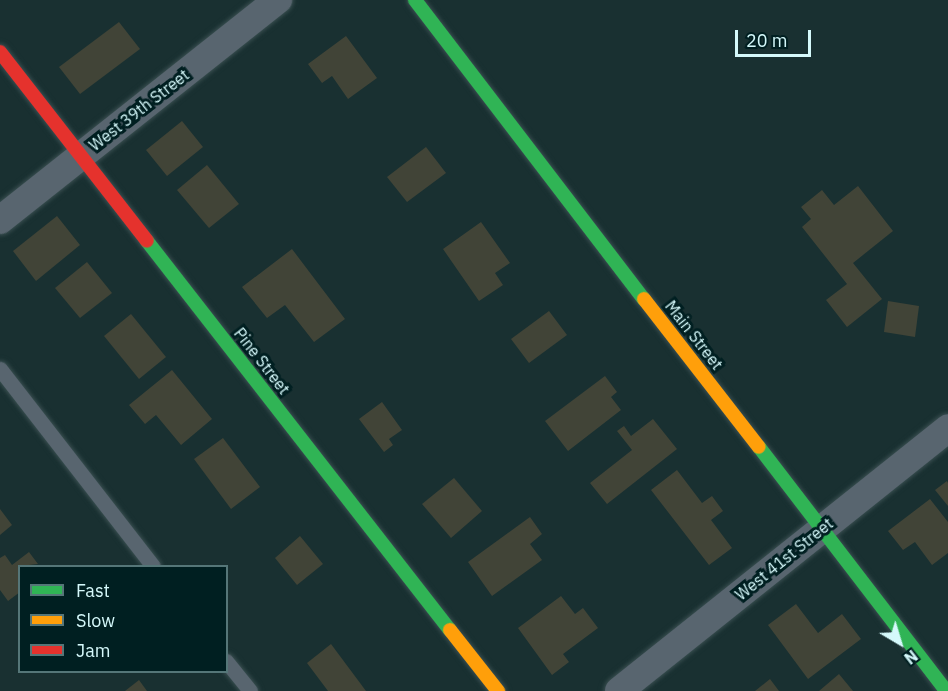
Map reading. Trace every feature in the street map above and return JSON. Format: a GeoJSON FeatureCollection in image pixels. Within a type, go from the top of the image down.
{"type":"FeatureCollection","features":[{"type":"Feature","properties":{"kind":"street","name":"West 39th Street"},"geometry":{"type":"LineString","coordinates":[[0,220],[278,0]]}},
{"type":"Feature","properties":{"kind":"street","name":"Main Street"},"geometry":{"type":"LineString","coordinates":[[415,0],[945,691]]}},
{"type":"Feature","properties":{"kind":"street","name":"Pine Street"},"geometry":{"type":"LineString","coordinates":[[0,52],[498,691]]}},
{"type":"Feature","properties":{"kind":"street","name":"West 41st Street"},"geometry":{"type":"LineString","coordinates":[[619,691],[948,428]]}},
{"type":"Feature","properties":{"kind":"lane"},"geometry":{"type":"LineString","coordinates":[[0,369],[151,565]]}},
{"type":"Feature","properties":{"kind":"lane"},"geometry":{"type":"LineString","coordinates":[[228,664],[250,691]]}},
{"type":"Feature","properties":{"kind":"building"},"geometry":{"type":"Polygon","coordinates":[[[119,22],[140,49],[80,94],[59,67],[119,22]]]}},
{"type":"Feature","properties":{"kind":"building"},"geometry":{"type":"Polygon","coordinates":[[[346,36],[377,78],[348,99],[332,76],[322,83],[308,64],[346,36]]]}},
{"type":"Feature","properties":{"kind":"building"},"geometry":{"type":"Polygon","coordinates":[[[182,121],[203,147],[167,176],[146,150],[182,121]]]}},
{"type":"Feature","properties":{"kind":"building"},"geometry":{"type":"Polygon","coordinates":[[[426,147],[446,173],[407,202],[387,177],[426,147]]]}},
{"type":"Feature","properties":{"kind":"building"},"geometry":{"type":"Polygon","coordinates":[[[207,165],[239,204],[209,228],[177,190],[207,165]]]}},
{"type":"Feature","properties":{"kind":"building"},"geometry":{"type":"Polygon","coordinates":[[[858,186],[893,231],[853,263],[882,299],[847,327],[826,300],[847,284],[802,227],[811,219],[801,207],[822,190],[834,205],[858,186]]]}},
{"type":"Feature","properties":{"kind":"building"},"geometry":{"type":"Polygon","coordinates":[[[57,216],[80,245],[36,281],[13,251],[57,216]]]}},
{"type":"Feature","properties":{"kind":"building"},"geometry":{"type":"Polygon","coordinates":[[[481,222],[510,263],[495,273],[503,285],[479,301],[443,249],[481,222]]]}},
{"type":"Feature","properties":{"kind":"building"},"geometry":{"type":"Polygon","coordinates":[[[292,249],[345,319],[314,342],[285,305],[267,318],[242,287],[292,249]]]}},
{"type":"Feature","properties":{"kind":"building"},"geometry":{"type":"Polygon","coordinates":[[[87,262],[112,293],[80,318],[55,288],[87,262]]]}},
{"type":"Feature","properties":{"kind":"building"},"geometry":{"type":"Polygon","coordinates":[[[888,301],[919,306],[915,337],[884,332],[888,301]]]}},
{"type":"Feature","properties":{"kind":"building"},"geometry":{"type":"Polygon","coordinates":[[[549,311],[567,335],[529,363],[511,339],[549,311]]]}},
{"type":"Feature","properties":{"kind":"building"},"geometry":{"type":"Polygon","coordinates":[[[131,314],[166,357],[139,379],[104,336],[131,314]]]}},
{"type":"Feature","properties":{"kind":"building"},"geometry":{"type":"Polygon","coordinates":[[[172,370],[212,419],[181,445],[156,415],[145,424],[129,405],[172,370]]]}},
{"type":"Feature","properties":{"kind":"building"},"geometry":{"type":"Polygon","coordinates":[[[605,376],[617,392],[611,397],[621,410],[568,451],[545,421],[605,376]]]}},
{"type":"Feature","properties":{"kind":"building"},"geometry":{"type":"Polygon","coordinates":[[[382,402],[402,430],[389,439],[393,445],[384,452],[359,419],[382,402]]]}},
{"type":"Feature","properties":{"kind":"building"},"geometry":{"type":"Polygon","coordinates":[[[653,419],[677,449],[607,504],[590,483],[632,450],[617,431],[624,426],[631,436],[653,419]]]}},
{"type":"Feature","properties":{"kind":"building"},"geometry":{"type":"Polygon","coordinates":[[[223,438],[260,487],[231,509],[194,459],[223,438]]]}},
{"type":"Feature","properties":{"kind":"building"},"geometry":{"type":"Polygon","coordinates":[[[677,470],[702,503],[712,496],[723,511],[711,520],[732,548],[709,565],[651,490],[677,470]]]}},
{"type":"Feature","properties":{"kind":"building"},"geometry":{"type":"Polygon","coordinates":[[[454,478],[482,511],[451,538],[422,504],[454,478]]]}},
{"type":"Feature","properties":{"kind":"building"},"geometry":{"type":"Polygon","coordinates":[[[947,481],[948,483],[948,506],[935,490],[947,481]]]}},
{"type":"Feature","properties":{"kind":"building"},"geometry":{"type":"Polygon","coordinates":[[[930,499],[948,522],[948,553],[932,565],[915,542],[903,550],[888,531],[930,499]]]}},
{"type":"Feature","properties":{"kind":"building"},"geometry":{"type":"Polygon","coordinates":[[[0,509],[12,525],[0,535],[0,509]]]}},
{"type":"Feature","properties":{"kind":"building"},"geometry":{"type":"Polygon","coordinates":[[[530,517],[542,534],[530,544],[542,560],[492,596],[468,562],[530,517]]]}},
{"type":"Feature","properties":{"kind":"building"},"geometry":{"type":"Polygon","coordinates":[[[300,536],[323,564],[297,585],[275,558],[300,536]]]}},
{"type":"Feature","properties":{"kind":"building"},"geometry":{"type":"Polygon","coordinates":[[[29,552],[38,564],[18,565],[18,594],[8,601],[0,590],[0,558],[5,555],[12,565],[29,552]]]}},
{"type":"Feature","properties":{"kind":"building"},"geometry":{"type":"Polygon","coordinates":[[[561,596],[575,614],[583,608],[598,628],[563,654],[569,662],[552,675],[518,628],[561,596]]]}},
{"type":"Feature","properties":{"kind":"building"},"geometry":{"type":"Polygon","coordinates":[[[796,604],[818,633],[842,614],[861,639],[808,679],[768,625],[796,604]]]}},
{"type":"Feature","properties":{"kind":"building"},"geometry":{"type":"Polygon","coordinates":[[[331,644],[366,691],[328,691],[307,663],[331,644]]]}},
{"type":"Feature","properties":{"kind":"building"},"geometry":{"type":"Polygon","coordinates":[[[839,674],[853,691],[819,691],[839,674]]]}},
{"type":"Feature","properties":{"kind":"building"},"geometry":{"type":"Polygon","coordinates":[[[770,679],[779,691],[755,691],[770,679]]]}},
{"type":"Feature","properties":{"kind":"building"},"geometry":{"type":"Polygon","coordinates":[[[139,680],[147,691],[125,691],[139,680]]]}},
{"type":"Feature","properties":{"kind":"traffic: fast"},"geometry":{"type":"LineString","coordinates":[[415,0],[644,299]]}},
{"type":"Feature","properties":{"kind":"traffic: fast"},"geometry":{"type":"LineString","coordinates":[[147,241],[450,630]]}},
{"type":"Feature","properties":{"kind":"traffic: fast"},"geometry":{"type":"LineString","coordinates":[[759,447],[946,691]]}},
{"type":"Feature","properties":{"kind":"traffic: slow"},"geometry":{"type":"LineString","coordinates":[[644,299],[759,447]]}},
{"type":"Feature","properties":{"kind":"traffic: slow"},"geometry":{"type":"LineString","coordinates":[[450,630],[498,691]]}},
{"type":"Feature","properties":{"kind":"traffic: jam"},"geometry":{"type":"LineString","coordinates":[[0,52],[147,241]]}}]}
